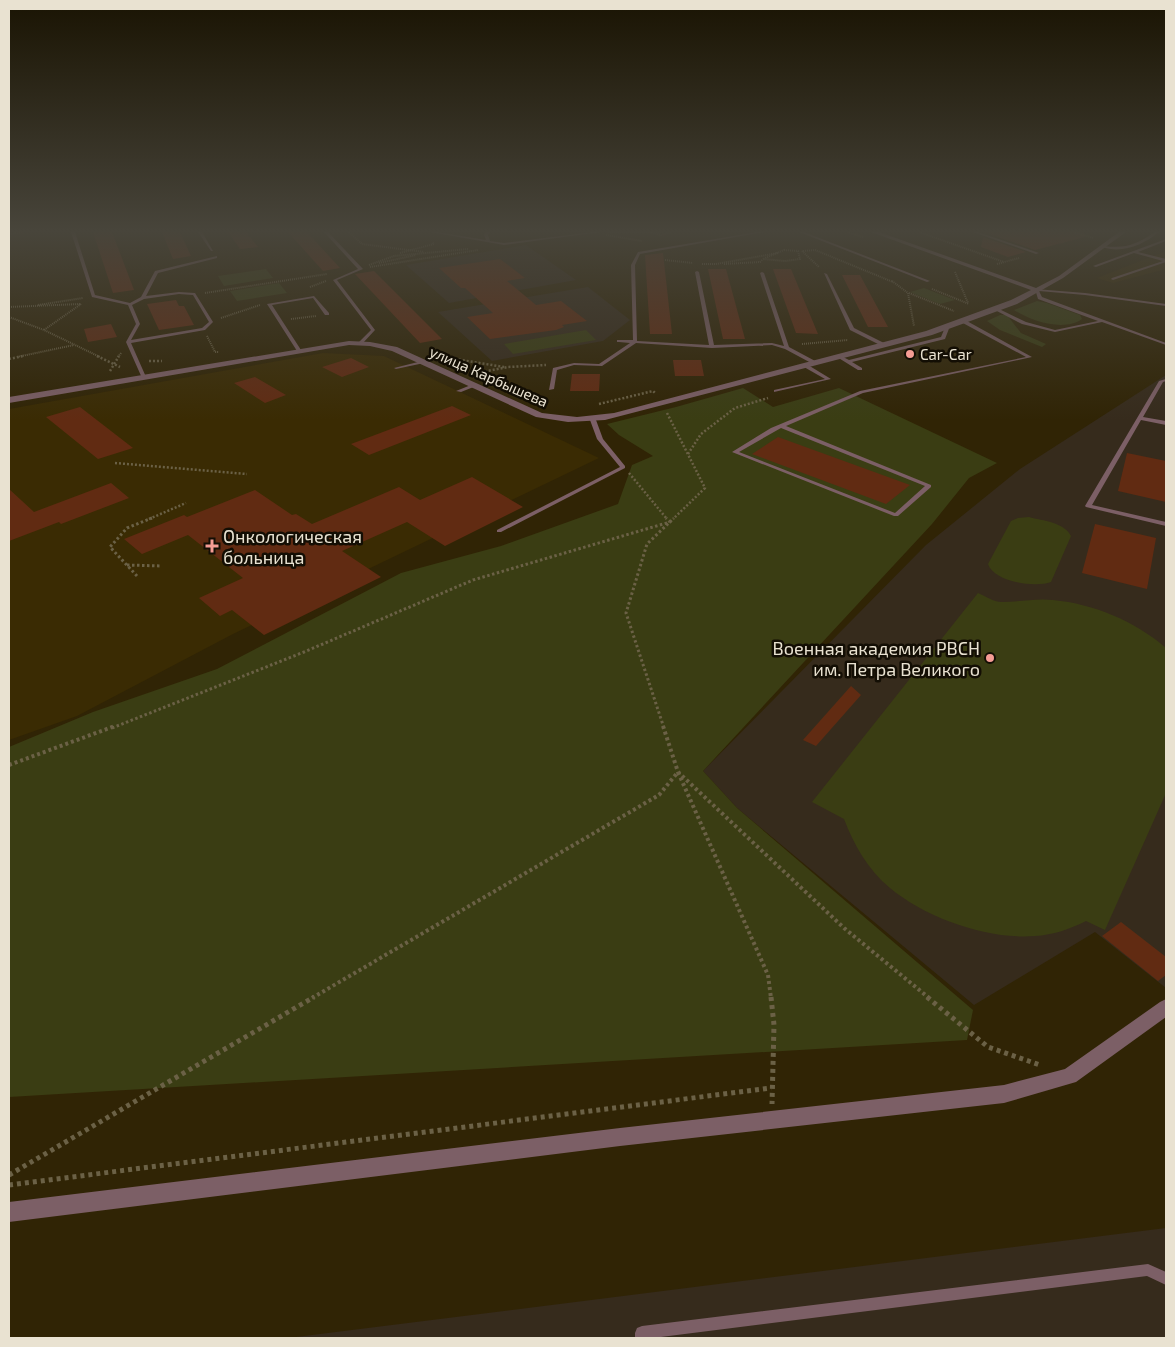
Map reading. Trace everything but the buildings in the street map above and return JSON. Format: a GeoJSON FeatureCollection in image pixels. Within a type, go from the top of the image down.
{"type":"FeatureCollection","features":[{"type":"Feature","properties":{"kind":"street","name":"улица Карбышева"},"geometry":{"type":"LineString","coordinates":[[9,400],[299,350],[360,343],[394,350],[539,415],[557,420],[593,420],[662,404],[884,345],[963,321],[1014,302],[1027,295]]}},
{"type":"Feature","properties":{"kind":"street"},"geometry":{"type":"LineString","coordinates":[[9,1212],[773,1119],[1004,1094],[1070,1076],[1166,1007]]}},
{"type":"Feature","properties":{"kind":"lane"},"geometry":{"type":"LineString","coordinates":[[93,296],[130,304],[143,298],[166,295]]}},
{"type":"Feature","properties":{"kind":"lane"},"geometry":{"type":"LineString","coordinates":[[128,342],[203,329],[211,322],[195,295]]}},
{"type":"Feature","properties":{"kind":"lane"},"geometry":{"type":"LineString","coordinates":[[346,295],[373,330],[360,343]]}},
{"type":"Feature","properties":{"kind":"lane"},"geometry":{"type":"LineString","coordinates":[[634,295],[635,342]]}},
{"type":"Feature","properties":{"kind":"lane"},"geometry":{"type":"LineString","coordinates":[[702,295],[712,347]]}},
{"type":"Feature","properties":{"kind":"lane"},"geometry":{"type":"LineString","coordinates":[[769,295],[787,348]]}},
{"type":"Feature","properties":{"kind":"lane"},"geometry":{"type":"LineString","coordinates":[[835,295],[852,329],[884,345]]}},
{"type":"Feature","properties":{"kind":"lane"},"geometry":{"type":"LineString","coordinates":[[1038,295],[1040,298],[1166,344]]}},
{"type":"Feature","properties":{"kind":"lane"},"geometry":{"type":"LineString","coordinates":[[1091,295],[1166,305]]}},
{"type":"Feature","properties":{"kind":"lane"},"geometry":{"type":"LineString","coordinates":[[299,350],[269,304],[314,297],[327,314]]}},
{"type":"Feature","properties":{"kind":"lane"},"geometry":{"type":"LineString","coordinates":[[128,342],[138,324],[130,304]]}},
{"type":"Feature","properties":{"kind":"lane"},"geometry":{"type":"LineString","coordinates":[[995,309],[1024,323],[1055,331],[1102,321]]}},
{"type":"Feature","properties":{"kind":"lane"},"geometry":{"type":"LineString","coordinates":[[782,426],[929,486],[896,515],[735,452],[782,426],[862,392],[1030,357],[963,321]]}},
{"type":"Feature","properties":{"kind":"lane"},"geometry":{"type":"LineString","coordinates":[[848,362],[943,338],[948,326]]}},
{"type":"Feature","properties":{"kind":"lane"},"geometry":{"type":"LineString","coordinates":[[619,341],[712,347],[772,344],[787,348],[815,363]]}},
{"type":"Feature","properties":{"kind":"lane"},"geometry":{"type":"LineString","coordinates":[[128,342],[144,377]]}},
{"type":"Feature","properties":{"kind":"lane"},"geometry":{"type":"LineString","coordinates":[[551,389],[555,369],[574,364],[600,365],[635,342]]}},
{"type":"Feature","properties":{"kind":"lane"},"geometry":{"type":"LineString","coordinates":[[839,357],[860,369]]}},
{"type":"Feature","properties":{"kind":"lane"},"geometry":{"type":"LineString","coordinates":[[396,368],[422,362]]}},
{"type":"Feature","properties":{"kind":"lane"},"geometry":{"type":"LineString","coordinates":[[776,391],[829,379],[806,366]]}},
{"type":"Feature","properties":{"kind":"lane"},"geometry":{"type":"LineString","coordinates":[[1166,380],[1161,381],[1088,506],[1166,524]]}},
{"type":"Feature","properties":{"kind":"lane"},"geometry":{"type":"LineString","coordinates":[[459,391],[473,386]]}},
{"type":"Feature","properties":{"kind":"lane"},"geometry":{"type":"LineString","coordinates":[[1140,418],[1166,423]]}},
{"type":"Feature","properties":{"kind":"lane"},"geometry":{"type":"LineString","coordinates":[[499,531],[624,466],[600,438],[593,420]]}},
{"type":"Feature","properties":{"kind":"lane"},"geometry":{"type":"LineString","coordinates":[[642,1338],[642,1333],[1148,1270],[1166,1278]]}},
{"type":"Feature","properties":{"kind":"path"},"geometry":{"type":"LineString","coordinates":[[908,295],[915,326]]}},
{"type":"Feature","properties":{"kind":"path"},"geometry":{"type":"LineString","coordinates":[[913,295],[956,312]]}},
{"type":"Feature","properties":{"kind":"path"},"geometry":{"type":"LineString","coordinates":[[964,295],[969,306]]}},
{"type":"Feature","properties":{"kind":"path"},"geometry":{"type":"LineString","coordinates":[[25,307],[93,296]]}},
{"type":"Feature","properties":{"kind":"path"},"geometry":{"type":"LineString","coordinates":[[211,322],[267,302]]}},
{"type":"Feature","properties":{"kind":"path"},"geometry":{"type":"LineString","coordinates":[[9,307],[81,304],[44,330]]}},
{"type":"Feature","properties":{"kind":"path"},"geometry":{"type":"LineString","coordinates":[[280,321],[327,314]]}},
{"type":"Feature","properties":{"kind":"path"},"geometry":{"type":"LineString","coordinates":[[9,317],[44,330],[120,367]]}},
{"type":"Feature","properties":{"kind":"path"},"geometry":{"type":"LineString","coordinates":[[787,348],[806,344],[870,338]]}},
{"type":"Feature","properties":{"kind":"path"},"geometry":{"type":"LineString","coordinates":[[109,371],[128,342]]}},
{"type":"Feature","properties":{"kind":"path"},"geometry":{"type":"LineString","coordinates":[[9,359],[75,345]]}},
{"type":"Feature","properties":{"kind":"path"},"geometry":{"type":"LineString","coordinates":[[442,357],[508,367]]}},
{"type":"Feature","properties":{"kind":"path"},"geometry":{"type":"LineString","coordinates":[[136,361],[168,361]]}},
{"type":"Feature","properties":{"kind":"path"},"geometry":{"type":"LineString","coordinates":[[470,375],[508,367],[574,364]]}},
{"type":"Feature","properties":{"kind":"path"},"geometry":{"type":"LineString","coordinates":[[654,391],[705,488],[648,544],[626,613],[678,772],[768,974],[774,1025],[773,1119]]}},
{"type":"Feature","properties":{"kind":"path"},"geometry":{"type":"LineString","coordinates":[[688,455],[701,434],[735,408],[767,399],[776,391]]}},
{"type":"Feature","properties":{"kind":"path"},"geometry":{"type":"LineString","coordinates":[[115,462],[247,474]]}},
{"type":"Feature","properties":{"kind":"path"},"geometry":{"type":"LineString","coordinates":[[624,466],[670,522]]}},
{"type":"Feature","properties":{"kind":"path"},"geometry":{"type":"LineString","coordinates":[[138,576],[110,547],[127,528],[186,503]]}},
{"type":"Feature","properties":{"kind":"path"},"geometry":{"type":"LineString","coordinates":[[9,765],[144,716],[304,652],[473,580],[670,522]]}},
{"type":"Feature","properties":{"kind":"path"},"geometry":{"type":"LineString","coordinates":[[126,565],[162,566]]}},
{"type":"Feature","properties":{"kind":"path"},"geometry":{"type":"LineString","coordinates":[[678,772],[844,928],[988,1047],[1070,1076]]}},
{"type":"Feature","properties":{"kind":"path"},"geometry":{"type":"LineString","coordinates":[[9,1175],[659,795],[678,772]]}},
{"type":"Feature","properties":{"kind":"path"},"geometry":{"type":"LineString","coordinates":[[9,1185],[772,1088]]}},
{"type":"Feature","properties":{"kind":"shaded area"},"geometry":{"type":"Polygon","coordinates":[[[440,295],[494,295],[449,303],[440,295]]]}},
{"type":"Feature","properties":{"kind":"shaded area"},"geometry":{"type":"Polygon","coordinates":[[[541,295],[598,295],[630,320],[603,341],[492,361],[438,312],[541,295]]]}},
{"type":"Feature","properties":{"kind":"shaded area","name":"Онкологическая больница"},"geometry":{"type":"Polygon","coordinates":[[[323,353],[384,356],[599,458],[233,634],[77,716],[9,740],[9,409],[323,353]]]}},
{"type":"Feature","properties":{"kind":"shaded area","name":"Военная академия РВСН им. Петра Великого"},"geometry":{"type":"Polygon","coordinates":[[[1166,375],[1166,988],[1095,932],[974,1005],[737,808],[703,771],[926,545],[1020,469],[1166,375]]]}},
{"type":"Feature","properties":{"kind":"shaded area"},"geometry":{"type":"Polygon","coordinates":[[[1166,1228],[1166,1338],[288,1338],[1166,1228]]]}},
{"type":"Feature","properties":{"kind":"green space"},"geometry":{"type":"Polygon","coordinates":[[[233,295],[275,295],[237,301],[233,295]]]}},
{"type":"Feature","properties":{"kind":"green space"},"geometry":{"type":"Polygon","coordinates":[[[917,295],[942,295],[955,300],[940,304],[917,295]]]}},
{"type":"Feature","properties":{"kind":"green space"},"geometry":{"type":"Polygon","coordinates":[[[1037,301],[1080,315],[1082,319],[1066,325],[1048,324],[1029,318],[1014,310],[1037,301]]]}},
{"type":"Feature","properties":{"kind":"green space"},"geometry":{"type":"Polygon","coordinates":[[[1000,315],[1007,315],[1021,333],[1046,344],[1042,347],[1000,330],[987,321],[1000,315]]]}},
{"type":"Feature","properties":{"kind":"green space"},"geometry":{"type":"Polygon","coordinates":[[[586,330],[596,340],[513,354],[504,344],[586,330]]]}},
{"type":"Feature","properties":{"kind":"green space"},"geometry":{"type":"Polygon","coordinates":[[[743,388],[773,407],[839,388],[997,463],[969,478],[932,524],[703,771],[737,808],[973,1010],[967,1040],[9,1097],[9,747],[93,712],[217,669],[401,573],[501,546],[618,504],[632,465],[653,456],[619,435],[607,424],[743,388]]]}},
{"type":"Feature","properties":{"kind":"green space"},"geometry":{"type":"Polygon","coordinates":[[[1029,517],[1058,525],[1068,531],[1071,536],[1051,582],[1044,584],[1026,584],[1006,579],[992,570],[988,564],[1011,521],[1029,517]]]}},
{"type":"Feature","properties":{"kind":"green space"},"geometry":{"type":"Polygon","coordinates":[[[978,593],[1000,602],[1047,600],[1084,605],[1127,622],[1154,638],[1166,648],[1166,793],[1105,930],[1086,921],[1055,933],[1017,936],[978,930],[958,925],[939,917],[905,899],[882,881],[862,856],[844,819],[812,802],[978,593]]]}},
{"type":"Feature","properties":{"kind":"place","name":"Car-Car"},"geometry":{"type":"Point","coordinates":[910,354]}},
{"type":"Feature","properties":{"kind":"place","name":"Онкологическая больница"},"geometry":{"type":"Point","coordinates":[212,546]}},
{"type":"Feature","properties":{"kind":"place","name":"Военная академия РВСН им. Петра Великого"},"geometry":{"type":"Point","coordinates":[990,658]}}]}
